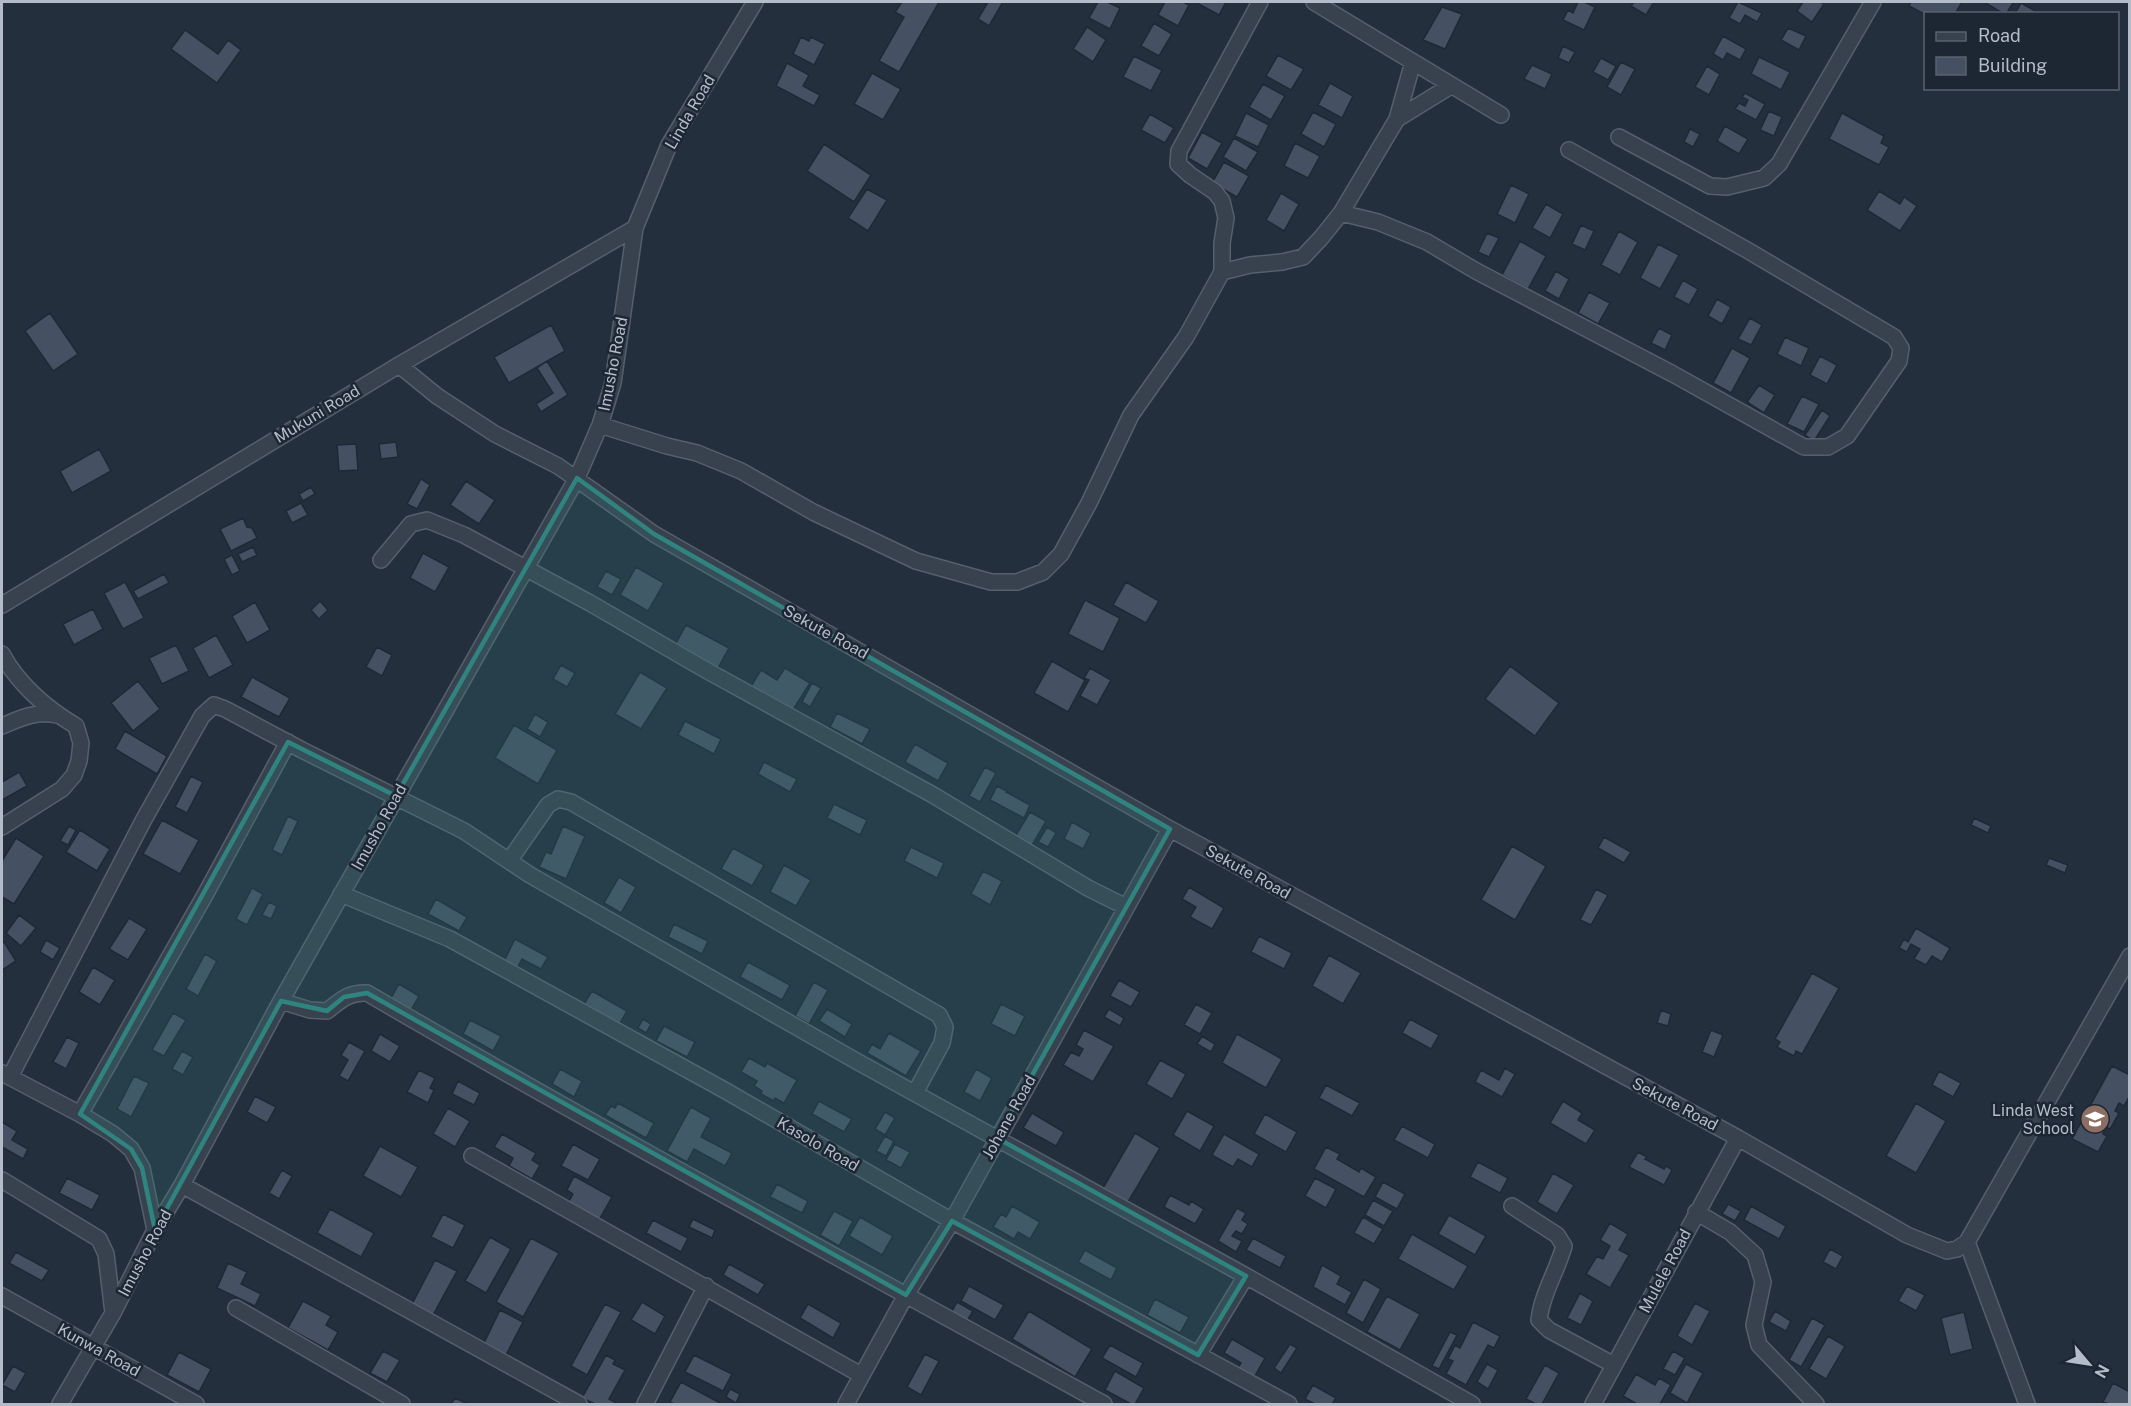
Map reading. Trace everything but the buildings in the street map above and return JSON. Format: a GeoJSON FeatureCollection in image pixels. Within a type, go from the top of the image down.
{"type":"FeatureCollection","features":[{"type":"Feature","properties":{"kind":"street","name":"Linda Road"},"geometry":{"type":"LineString","coordinates":[[635,228],[669,145],[755,2]]}},
{"type":"Feature","properties":{"kind":"street"},"geometry":{"type":"LineString","coordinates":[[600,425],[697,453],[741,471],[813,512],[916,561],[991,582],[1017,582],[1043,572],[1061,554],[1089,503],[1131,415],[1186,337],[1222,272],[1221,243],[1226,218],[1222,201],[1215,192],[1178,164],[1179,151],[1260,2]]}},
{"type":"Feature","properties":{"kind":"street"},"geometry":{"type":"LineString","coordinates":[[1314,2],[1501,115]]}},
{"type":"Feature","properties":{"kind":"street"},"geometry":{"type":"LineString","coordinates":[[1619,137],[1710,186],[1727,187],[1764,178],[1779,164],[1873,2]]}},
{"type":"Feature","properties":{"kind":"street"},"geometry":{"type":"LineString","coordinates":[[1222,272],[1303,257],[1322,238],[1341,213],[1397,119],[1413,62]]}},
{"type":"Feature","properties":{"kind":"street"},"geometry":{"type":"LineString","coordinates":[[1397,119],[1452,85]]}},
{"type":"Feature","properties":{"kind":"street"},"geometry":{"type":"LineString","coordinates":[[1341,213],[1378,222],[1427,242],[1476,271],[1673,374],[1804,447],[1828,447],[1846,436],[1899,361],[1901,348],[1894,337],[1747,250],[1569,150]]}},
{"type":"Feature","properties":{"kind":"street","name":"Mukuni Road"},"geometry":{"type":"LineString","coordinates":[[2,605],[399,365],[635,228]]}},
{"type":"Feature","properties":{"kind":"street","name":"Imusho Road"},"geometry":{"type":"LineString","coordinates":[[60,1404],[113,1313],[155,1230],[182,1185],[281,1001],[527,570],[577,478],[600,425],[613,383],[635,228]]}},
{"type":"Feature","properties":{"kind":"street","name":"Sekute Road"},"geometry":{"type":"LineString","coordinates":[[399,365],[437,396],[495,434],[577,478],[598,496],[654,534],[1170,829],[1738,1138],[1907,1235],[1947,1251],[1957,1249],[1967,1242]]}},
{"type":"Feature","properties":{"kind":"street"},"geometry":{"type":"LineString","coordinates":[[381,560],[411,524],[427,520],[464,535],[933,795],[1022,850],[1126,907]]}},
{"type":"Feature","properties":{"kind":"street"},"geometry":{"type":"LineString","coordinates":[[2,654],[28,690],[57,715],[76,726],[81,743],[74,775],[62,789],[2,827]]}},
{"type":"Feature","properties":{"kind":"street"},"geometry":{"type":"LineString","coordinates":[[155,1230],[142,1168],[131,1149],[80,1114],[6,1075],[143,820],[202,716],[214,705],[464,831],[530,875],[1472,1404]]}},
{"type":"Feature","properties":{"kind":"street"},"geometry":{"type":"LineString","coordinates":[[2,726],[30,714],[57,715]]}},
{"type":"Feature","properties":{"kind":"street"},"geometry":{"type":"LineString","coordinates":[[80,1114],[205,895],[288,742]]}},
{"type":"Feature","properties":{"kind":"street"},"geometry":{"type":"LineString","coordinates":[[509,861],[548,805],[558,799],[571,802],[939,1015],[945,1027],[942,1043],[915,1093]]}},
{"type":"Feature","properties":{"kind":"street","name":"Johane Road"},"geometry":{"type":"LineString","coordinates":[[846,1404],[906,1295],[952,1221],[1170,829]]}},
{"type":"Feature","properties":{"kind":"street","name":"Kasolo Road"},"geometry":{"type":"LineString","coordinates":[[342,894],[450,939],[726,1091],[952,1221],[1289,1404]]}},
{"type":"Feature","properties":{"kind":"street"},"geometry":{"type":"LineString","coordinates":[[2027,1404],[1967,1242],[2130,956]]}},
{"type":"Feature","properties":{"kind":"street"},"geometry":{"type":"LineString","coordinates":[[281,1001],[310,1010],[327,1011],[344,997],[355,993],[367,993],[683,1174],[1104,1404]]}},
{"type":"Feature","properties":{"kind":"street","name":"Mulele Road"},"geometry":{"type":"LineString","coordinates":[[1593,1404],[1738,1138]]}},
{"type":"Feature","properties":{"kind":"street"},"geometry":{"type":"LineString","coordinates":[[472,1156],[861,1375]]}},
{"type":"Feature","properties":{"kind":"street"},"geometry":{"type":"LineString","coordinates":[[2,1180],[99,1239],[106,1254],[113,1313]]}},
{"type":"Feature","properties":{"kind":"street"},"geometry":{"type":"LineString","coordinates":[[182,1185],[579,1404]]}},
{"type":"Feature","properties":{"kind":"street"},"geometry":{"type":"LineString","coordinates":[[1512,1206],[1557,1235],[1564,1246],[1560,1262],[1541,1304],[1539,1320],[1549,1330],[1614,1365]]}},
{"type":"Feature","properties":{"kind":"street"},"geometry":{"type":"LineString","coordinates":[[1696,1212],[1731,1232],[1755,1255],[1763,1282],[1754,1325],[1759,1345],[1816,1404]]}},
{"type":"Feature","properties":{"kind":"street"},"geometry":{"type":"LineString","coordinates":[[1198,1355],[1246,1276]]}},
{"type":"Feature","properties":{"kind":"street"},"geometry":{"type":"LineString","coordinates":[[645,1404],[706,1286]]}},
{"type":"Feature","properties":{"kind":"street","name":"Kunwa Road"},"geometry":{"type":"LineString","coordinates":[[2,1296],[195,1404]]}},
{"type":"Feature","properties":{"kind":"street"},"geometry":{"type":"LineString","coordinates":[[236,1308],[402,1404]]}},
{"type":"Feature","properties":{"kind":"highlighted area"},"geometry":{"type":"Polygon","coordinates":[[[577,478],[654,534],[1170,829],[997,1138],[1246,1276],[1198,1355],[952,1221],[906,1295],[367,993],[344,997],[327,1011],[281,1001],[155,1230],[142,1168],[131,1149],[80,1114],[288,742],[396,796],[577,478]]]}},
{"type":"Feature","properties":{"kind":"place","name":"Linda West School"},"geometry":{"type":"Point","coordinates":[2095,1119]}}]}
